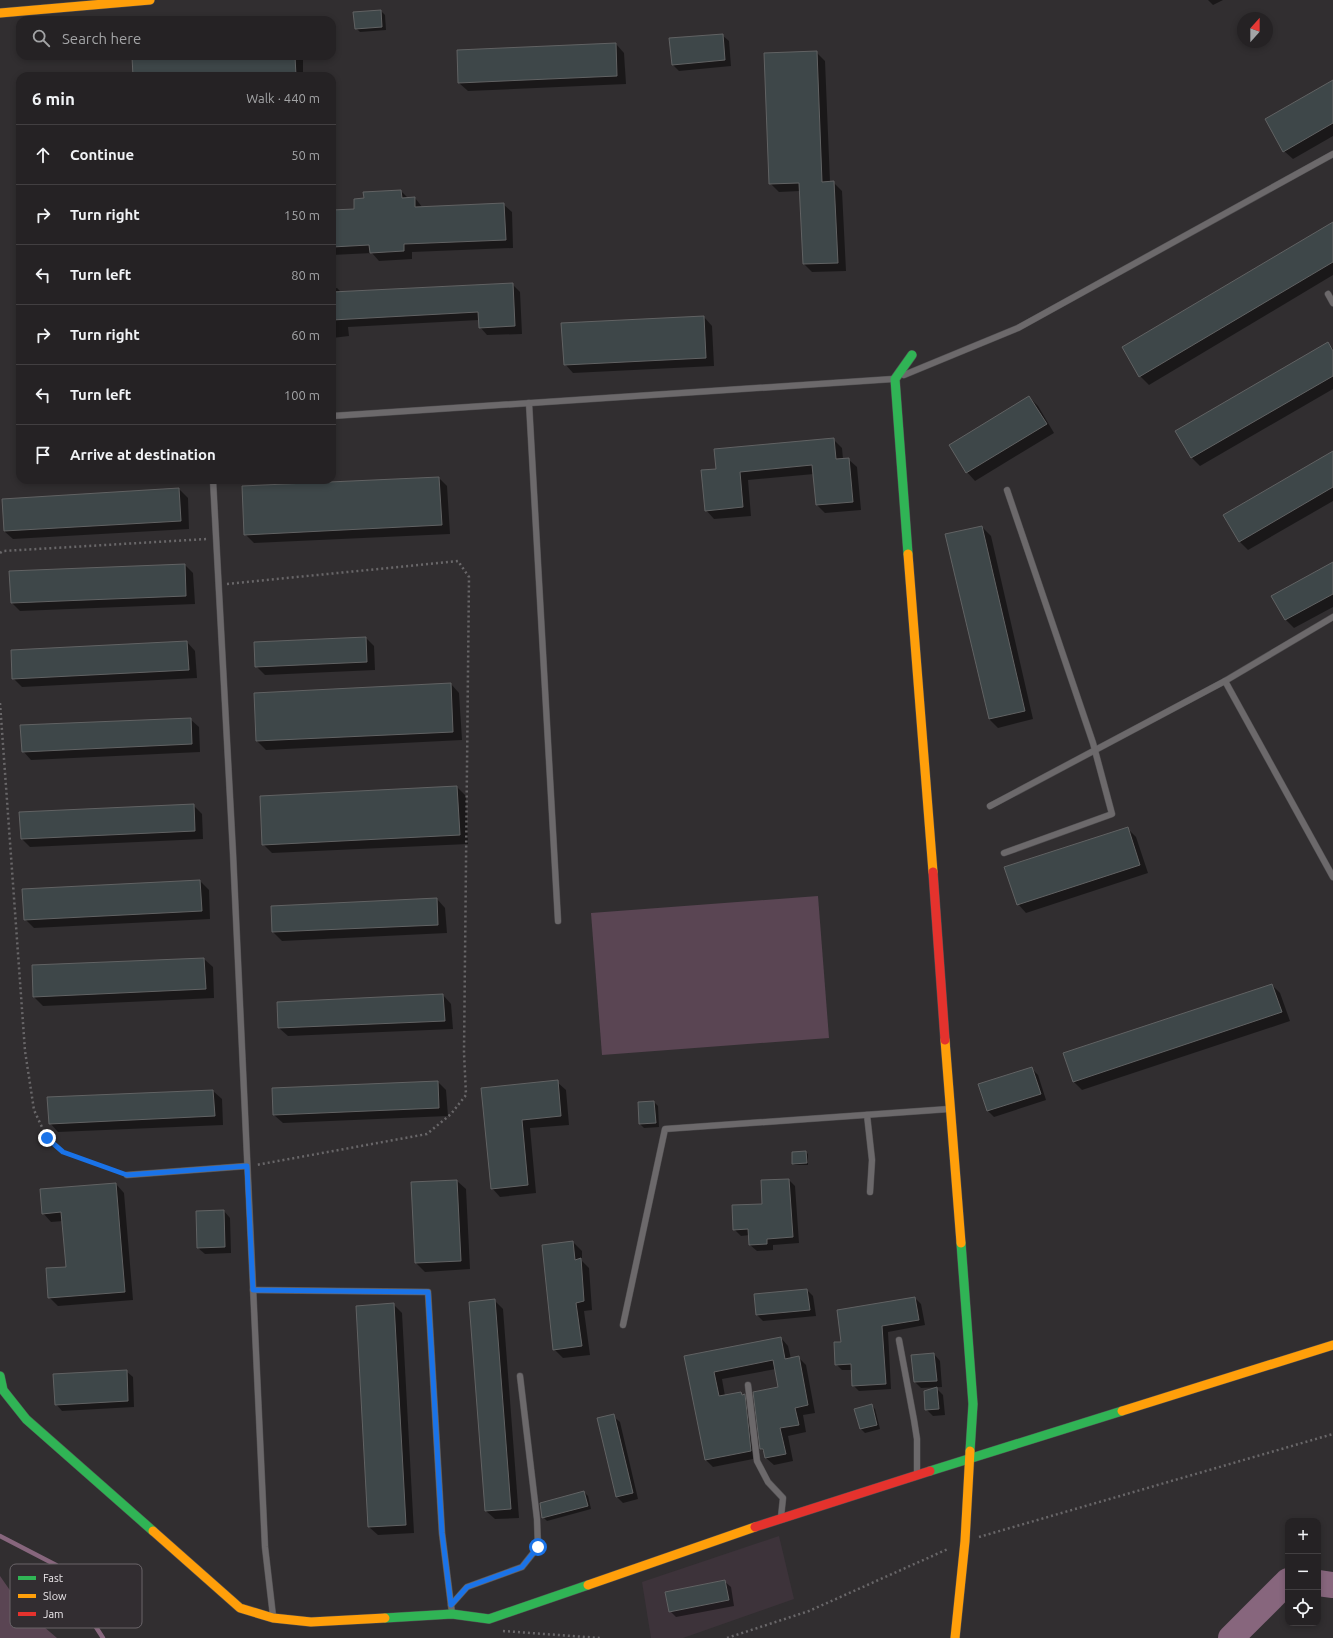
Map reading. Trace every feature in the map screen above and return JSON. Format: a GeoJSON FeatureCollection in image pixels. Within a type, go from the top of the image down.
{"type":"FeatureCollection","features":[{"type":"Feature","properties":{"kind":"street"},"geometry":{"type":"LineString","coordinates":[[0,13],[150,0]]}},
{"type":"Feature","properties":{"kind":"street"},"geometry":{"type":"LineString","coordinates":[[912,355],[894,379],[974,1404],[965,1541],[955,1638]]}},
{"type":"Feature","properties":{"kind":"street"},"geometry":{"type":"LineString","coordinates":[[0,1376],[3,1390],[26,1419],[240,1608],[273,1618],[311,1622],[451,1610],[489,1619],[780,1518],[1333,1345]]}},
{"type":"Feature","properties":{"kind":"lane"},"geometry":{"type":"LineString","coordinates":[[336,416],[894,379],[1018,328],[1333,154]]}},
{"type":"Feature","properties":{"kind":"lane"},"geometry":{"type":"LineString","coordinates":[[1328,294],[1333,303]]}},
{"type":"Feature","properties":{"kind":"lane"},"geometry":{"type":"LineString","coordinates":[[529,403],[558,921]]}},
{"type":"Feature","properties":{"kind":"lane"},"geometry":{"type":"LineString","coordinates":[[212,484],[265,1547],[273,1618]]}},
{"type":"Feature","properties":{"kind":"lane"},"geometry":{"type":"LineString","coordinates":[[1004,853],[1112,814],[1095,751],[1007,490]]}},
{"type":"Feature","properties":{"kind":"lane"},"geometry":{"type":"LineString","coordinates":[[990,806],[1225,681],[1333,617]]}},
{"type":"Feature","properties":{"kind":"lane"},"geometry":{"type":"LineString","coordinates":[[1225,681],[1333,877]]}},
{"type":"Feature","properties":{"kind":"lane"},"geometry":{"type":"LineString","coordinates":[[623,1325],[665,1129],[951,1109]]}},
{"type":"Feature","properties":{"kind":"lane"},"geometry":{"type":"LineString","coordinates":[[867,1115],[872,1160],[870,1192]]}},
{"type":"Feature","properties":{"kind":"lane"},"geometry":{"type":"LineString","coordinates":[[127,1175],[247,1166]]}},
{"type":"Feature","properties":{"kind":"lane"},"geometry":{"type":"LineString","coordinates":[[253,1290],[428,1292],[442,1533],[451,1610]]}},
{"type":"Feature","properties":{"kind":"lane"},"geometry":{"type":"LineString","coordinates":[[899,1340],[917,1439],[917,1475]]}},
{"type":"Feature","properties":{"kind":"lane"},"geometry":{"type":"LineString","coordinates":[[451,1610],[467,1587],[522,1567],[538,1547],[520,1376]]}},
{"type":"Feature","properties":{"kind":"lane"},"geometry":{"type":"LineString","coordinates":[[748,1385],[757,1461],[768,1482],[783,1498],[780,1518]]}},
{"type":"Feature","properties":{"kind":"path"},"geometry":{"type":"LineString","coordinates":[[0,553],[3,551],[216,539]]}},
{"type":"Feature","properties":{"kind":"path"},"geometry":{"type":"LineString","coordinates":[[218,585],[458,561],[469,577],[464,1046],[466,1095],[451,1114],[427,1134],[247,1166]]}},
{"type":"Feature","properties":{"kind":"path"},"geometry":{"type":"LineString","coordinates":[[0,703],[25,1051],[34,1110],[47,1138],[63,1152],[127,1175]]}},
{"type":"Feature","properties":{"kind":"path"},"geometry":{"type":"LineString","coordinates":[[726,1638],[809,1611],[965,1541],[1333,1434]]}},
{"type":"Feature","properties":{"kind":"path"},"geometry":{"type":"LineString","coordinates":[[489,1619],[504,1632],[600,1638]]}},
{"type":"Feature","properties":{"kind":"shaded area"},"geometry":{"type":"Polygon","coordinates":[[[818,896],[829,1038],[602,1055],[591,913],[818,896]]]}},
{"type":"Feature","properties":{"kind":"shaded area"},"geometry":{"type":"Polygon","coordinates":[[[779,1536],[794,1599],[683,1638],[651,1638],[642,1582],[779,1536]]]}},
{"type":"Feature","properties":{"kind":"shaded area"},"geometry":{"type":"Polygon","coordinates":[[[0,1576],[10,1590],[10,1628],[45,1628],[57,1638],[0,1638],[0,1576]]]}},
{"type":"Feature","properties":{"kind":"building"},"geometry":{"type":"Polygon","coordinates":[[[381,10],[382,27],[355,29],[353,12],[381,10]]]}},
{"type":"Feature","properties":{"kind":"building"},"geometry":{"type":"Polygon","coordinates":[[[723,34],[725,60],[672,65],[669,38],[723,34]]]}},
{"type":"Feature","properties":{"kind":"building"},"geometry":{"type":"Polygon","coordinates":[[[616,43],[617,76],[458,83],[457,50],[616,43]]]}},
{"type":"Feature","properties":{"kind":"building"},"geometry":{"type":"Polygon","coordinates":[[[817,51],[822,182],[834,181],[838,263],[803,264],[799,183],[769,184],[764,53],[817,51]]]}},
{"type":"Feature","properties":{"kind":"building"},"geometry":{"type":"Polygon","coordinates":[[[132,60],[295,60],[296,72],[133,72],[132,60]]]}},
{"type":"Feature","properties":{"kind":"building"},"geometry":{"type":"Polygon","coordinates":[[[1333,80],[1333,123],[1283,152],[1265,119],[1333,80]]]}},
{"type":"Feature","properties":{"kind":"building"},"geometry":{"type":"Polygon","coordinates":[[[401,190],[402,198],[415,197],[415,207],[504,203],[506,240],[404,244],[404,251],[370,253],[369,245],[336,247],[336,210],[354,209],[354,199],[364,198],[363,192],[401,190]]]}},
{"type":"Feature","properties":{"kind":"building"},"geometry":{"type":"Polygon","coordinates":[[[1333,222],[1333,262],[1139,377],[1122,347],[1333,222]]]}},
{"type":"Feature","properties":{"kind":"building"},"geometry":{"type":"Polygon","coordinates":[[[513,283],[515,326],[479,328],[478,312],[336,320],[336,292],[513,283]]]}},
{"type":"Feature","properties":{"kind":"building"},"geometry":{"type":"Polygon","coordinates":[[[704,316],[706,358],[564,365],[561,323],[704,316]]]}},
{"type":"Feature","properties":{"kind":"building"},"geometry":{"type":"Polygon","coordinates":[[[1328,342],[1333,351],[1333,376],[1191,458],[1175,431],[1328,342]]]}},
{"type":"Feature","properties":{"kind":"building"},"geometry":{"type":"Polygon","coordinates":[[[1029,396],[1047,424],[966,473],[949,445],[1029,396]]]}},
{"type":"Feature","properties":{"kind":"building"},"geometry":{"type":"Polygon","coordinates":[[[834,438],[836,459],[849,458],[853,502],[816,505],[812,465],[740,472],[743,507],[705,511],[701,470],[716,469],[714,449],[834,438]]]}},
{"type":"Feature","properties":{"kind":"building"},"geometry":{"type":"Polygon","coordinates":[[[1333,451],[1333,487],[1239,542],[1223,515],[1333,451]]]}},
{"type":"Feature","properties":{"kind":"building"},"geometry":{"type":"Polygon","coordinates":[[[439,477],[442,525],[244,535],[242,486],[336,484],[336,482],[439,477]]]}},
{"type":"Feature","properties":{"kind":"building"},"geometry":{"type":"Polygon","coordinates":[[[179,488],[181,521],[4,531],[2,499],[179,488]]]}},
{"type":"Feature","properties":{"kind":"building"},"geometry":{"type":"Polygon","coordinates":[[[982,526],[1025,711],[989,719],[945,534],[982,526]]]}},
{"type":"Feature","properties":{"kind":"building"},"geometry":{"type":"Polygon","coordinates":[[[1333,562],[1333,594],[1285,620],[1271,596],[1333,562]]]}},
{"type":"Feature","properties":{"kind":"building"},"geometry":{"type":"Polygon","coordinates":[[[185,564],[186,596],[11,603],[9,571],[185,564]]]}},
{"type":"Feature","properties":{"kind":"building"},"geometry":{"type":"Polygon","coordinates":[[[366,637],[367,662],[255,667],[254,642],[366,637]]]}},
{"type":"Feature","properties":{"kind":"building"},"geometry":{"type":"Polygon","coordinates":[[[187,641],[189,670],[12,679],[11,650],[187,641]]]}},
{"type":"Feature","properties":{"kind":"building"},"geometry":{"type":"Polygon","coordinates":[[[451,683],[453,732],[256,741],[254,693],[451,683]]]}},
{"type":"Feature","properties":{"kind":"building"},"geometry":{"type":"Polygon","coordinates":[[[191,718],[192,744],[22,752],[20,725],[191,718]]]}},
{"type":"Feature","properties":{"kind":"building"},"geometry":{"type":"Polygon","coordinates":[[[457,786],[460,835],[262,845],[260,796],[457,786]]]}},
{"type":"Feature","properties":{"kind":"building"},"geometry":{"type":"Polygon","coordinates":[[[194,804],[195,831],[21,839],[19,812],[194,804]]]}},
{"type":"Feature","properties":{"kind":"building"},"geometry":{"type":"Polygon","coordinates":[[[1128,827],[1140,865],[1017,905],[1004,867],[1128,827]]]}},
{"type":"Feature","properties":{"kind":"building"},"geometry":{"type":"Polygon","coordinates":[[[200,880],[202,911],[24,920],[22,889],[200,880]]]}},
{"type":"Feature","properties":{"kind":"building"},"geometry":{"type":"Polygon","coordinates":[[[437,898],[438,925],[272,932],[271,906],[437,898]]]}},
{"type":"Feature","properties":{"kind":"building"},"geometry":{"type":"Polygon","coordinates":[[[204,958],[206,989],[33,997],[32,965],[204,958]]]}},
{"type":"Feature","properties":{"kind":"building"},"geometry":{"type":"Polygon","coordinates":[[[1272,984],[1282,1012],[1073,1082],[1063,1053],[1272,984]]]}},
{"type":"Feature","properties":{"kind":"building"},"geometry":{"type":"Polygon","coordinates":[[[443,994],[445,1021],[278,1028],[277,1002],[443,994]]]}},
{"type":"Feature","properties":{"kind":"building"},"geometry":{"type":"Polygon","coordinates":[[[1032,1067],[1041,1094],[987,1111],[978,1084],[1032,1067]]]}},
{"type":"Feature","properties":{"kind":"building"},"geometry":{"type":"Polygon","coordinates":[[[558,1080],[561,1116],[522,1120],[528,1185],[491,1189],[481,1088],[558,1080]]]}},
{"type":"Feature","properties":{"kind":"building"},"geometry":{"type":"Polygon","coordinates":[[[438,1081],[439,1108],[273,1115],[272,1088],[438,1081]]]}},
{"type":"Feature","properties":{"kind":"building"},"geometry":{"type":"Polygon","coordinates":[[[213,1090],[215,1116],[49,1124],[47,1097],[213,1090]]]}},
{"type":"Feature","properties":{"kind":"building"},"geometry":{"type":"Polygon","coordinates":[[[654,1101],[656,1123],[639,1124],[638,1102],[654,1101]]]}},
{"type":"Feature","properties":{"kind":"building"},"geometry":{"type":"Polygon","coordinates":[[[806,1151],[807,1163],[792,1164],[792,1152],[806,1151]]]}},
{"type":"Feature","properties":{"kind":"building"},"geometry":{"type":"Polygon","coordinates":[[[789,1179],[793,1237],[767,1239],[767,1244],[749,1245],[748,1229],[733,1230],[732,1205],[762,1204],[761,1180],[789,1179]]]}},
{"type":"Feature","properties":{"kind":"building"},"geometry":{"type":"Polygon","coordinates":[[[457,1180],[461,1261],[415,1263],[411,1182],[457,1180]]]}},
{"type":"Feature","properties":{"kind":"building"},"geometry":{"type":"Polygon","coordinates":[[[116,1183],[125,1292],[48,1298],[46,1268],[66,1267],[61,1212],[42,1214],[40,1189],[116,1183]]]}},
{"type":"Feature","properties":{"kind":"building"},"geometry":{"type":"Polygon","coordinates":[[[224,1210],[225,1247],[197,1248],[196,1211],[224,1210]]]}},
{"type":"Feature","properties":{"kind":"building"},"geometry":{"type":"Polygon","coordinates":[[[573,1241],[575,1260],[581,1258],[584,1301],[576,1303],[582,1346],[553,1350],[542,1245],[573,1241]]]}},
{"type":"Feature","properties":{"kind":"building"},"geometry":{"type":"Polygon","coordinates":[[[807,1289],[810,1310],[756,1315],[754,1294],[807,1289]]]}},
{"type":"Feature","properties":{"kind":"building"},"geometry":{"type":"Polygon","coordinates":[[[915,1297],[919,1320],[882,1326],[886,1384],[852,1386],[851,1364],[835,1365],[834,1342],[841,1342],[837,1310],[915,1297]]]}},
{"type":"Feature","properties":{"kind":"building"},"geometry":{"type":"Polygon","coordinates":[[[495,1299],[511,1509],[485,1511],[469,1302],[495,1299]]]}},
{"type":"Feature","properties":{"kind":"building"},"geometry":{"type":"Polygon","coordinates":[[[394,1303],[406,1525],[368,1527],[356,1306],[394,1303]]]}},
{"type":"Feature","properties":{"kind":"building"},"geometry":{"type":"Polygon","coordinates":[[[781,1337],[785,1359],[799,1356],[808,1405],[795,1408],[799,1425],[780,1428],[786,1454],[765,1458],[763,1449],[760,1449],[753,1392],[778,1387],[773,1360],[714,1372],[719,1396],[741,1392],[742,1395],[745,1394],[751,1451],[705,1460],[684,1356],[781,1337]]]}},
{"type":"Feature","properties":{"kind":"building"},"geometry":{"type":"Polygon","coordinates":[[[934,1353],[937,1381],[914,1382],[911,1355],[934,1353]]]}},
{"type":"Feature","properties":{"kind":"building"},"geometry":{"type":"Polygon","coordinates":[[[127,1370],[128,1401],[55,1405],[53,1374],[127,1370]]]}},
{"type":"Feature","properties":{"kind":"building"},"geometry":{"type":"Polygon","coordinates":[[[937,1387],[939,1409],[925,1410],[924,1391],[937,1387]]]}},
{"type":"Feature","properties":{"kind":"building"},"geometry":{"type":"Polygon","coordinates":[[[872,1404],[877,1425],[860,1429],[854,1409],[872,1404]]]}},
{"type":"Feature","properties":{"kind":"building"},"geometry":{"type":"Polygon","coordinates":[[[614,1414],[633,1493],[616,1497],[597,1418],[614,1414]]]}},
{"type":"Feature","properties":{"kind":"building"},"geometry":{"type":"Polygon","coordinates":[[[584,1491],[588,1506],[542,1518],[540,1503],[584,1491]]]}},
{"type":"Feature","properties":{"kind":"building"},"geometry":{"type":"Polygon","coordinates":[[[725,1580],[729,1600],[669,1612],[665,1592],[725,1580]]]}},
{"type":"Feature","properties":{"kind":"waterway"},"geometry":{"type":"LineString","coordinates":[[0,1536],[54,1564]]}},
{"type":"Feature","properties":{"kind":"waterway"},"geometry":{"type":"LineString","coordinates":[[1321,1583],[1333,1585]]}},
{"type":"Feature","properties":{"kind":"waterway"},"geometry":{"type":"LineString","coordinates":[[1231,1638],[1285,1584]]}},
{"type":"Feature","properties":{"kind":"waterway"},"geometry":{"type":"LineString","coordinates":[[97,1628],[103,1638]]}},
{"type":"Feature","properties":{"kind":"traffic: fast"},"geometry":{"type":"LineString","coordinates":[[908,554],[895,379],[912,355]]}},
{"type":"Feature","properties":{"kind":"traffic: fast"},"geometry":{"type":"LineString","coordinates":[[961,1243],[973,1404],[970,1451]]}},
{"type":"Feature","properties":{"kind":"traffic: fast"},"geometry":{"type":"LineString","coordinates":[[0,1376],[3,1390],[26,1419],[153,1531]]}},
{"type":"Feature","properties":{"kind":"traffic: fast"},"geometry":{"type":"LineString","coordinates":[[930,1471],[1122,1411]]}},
{"type":"Feature","properties":{"kind":"traffic: fast"},"geometry":{"type":"LineString","coordinates":[[385,1618],[452,1614],[489,1619],[588,1585]]}},
{"type":"Feature","properties":{"kind":"traffic: slow"},"geometry":{"type":"LineString","coordinates":[[0,13],[150,0]]}},
{"type":"Feature","properties":{"kind":"traffic: slow"},"geometry":{"type":"LineString","coordinates":[[908,554],[933,872]]}},
{"type":"Feature","properties":{"kind":"traffic: slow"},"geometry":{"type":"LineString","coordinates":[[945,1040],[961,1243]]}},
{"type":"Feature","properties":{"kind":"traffic: slow"},"geometry":{"type":"LineString","coordinates":[[1122,1411],[1333,1345]]}},
{"type":"Feature","properties":{"kind":"traffic: slow"},"geometry":{"type":"LineString","coordinates":[[955,1638],[965,1541],[970,1451]]}},
{"type":"Feature","properties":{"kind":"traffic: slow"},"geometry":{"type":"LineString","coordinates":[[588,1585],[755,1527]]}},
{"type":"Feature","properties":{"kind":"traffic: slow"},"geometry":{"type":"LineString","coordinates":[[153,1531],[240,1608],[273,1618],[311,1622],[385,1618]]}},
{"type":"Feature","properties":{"kind":"traffic: jam"},"geometry":{"type":"LineString","coordinates":[[933,872],[945,1040]]}},
{"type":"Feature","properties":{"kind":"traffic: jam"},"geometry":{"type":"LineString","coordinates":[[755,1527],[930,1471]]}},
{"type":"Feature","properties":{"kind":"route"},"geometry":{"type":"LineString","coordinates":[[47,1138],[63,1152],[127,1175],[247,1166],[253,1290],[428,1292],[442,1533],[451,1605],[467,1587],[522,1567],[538,1547]]}}]}
